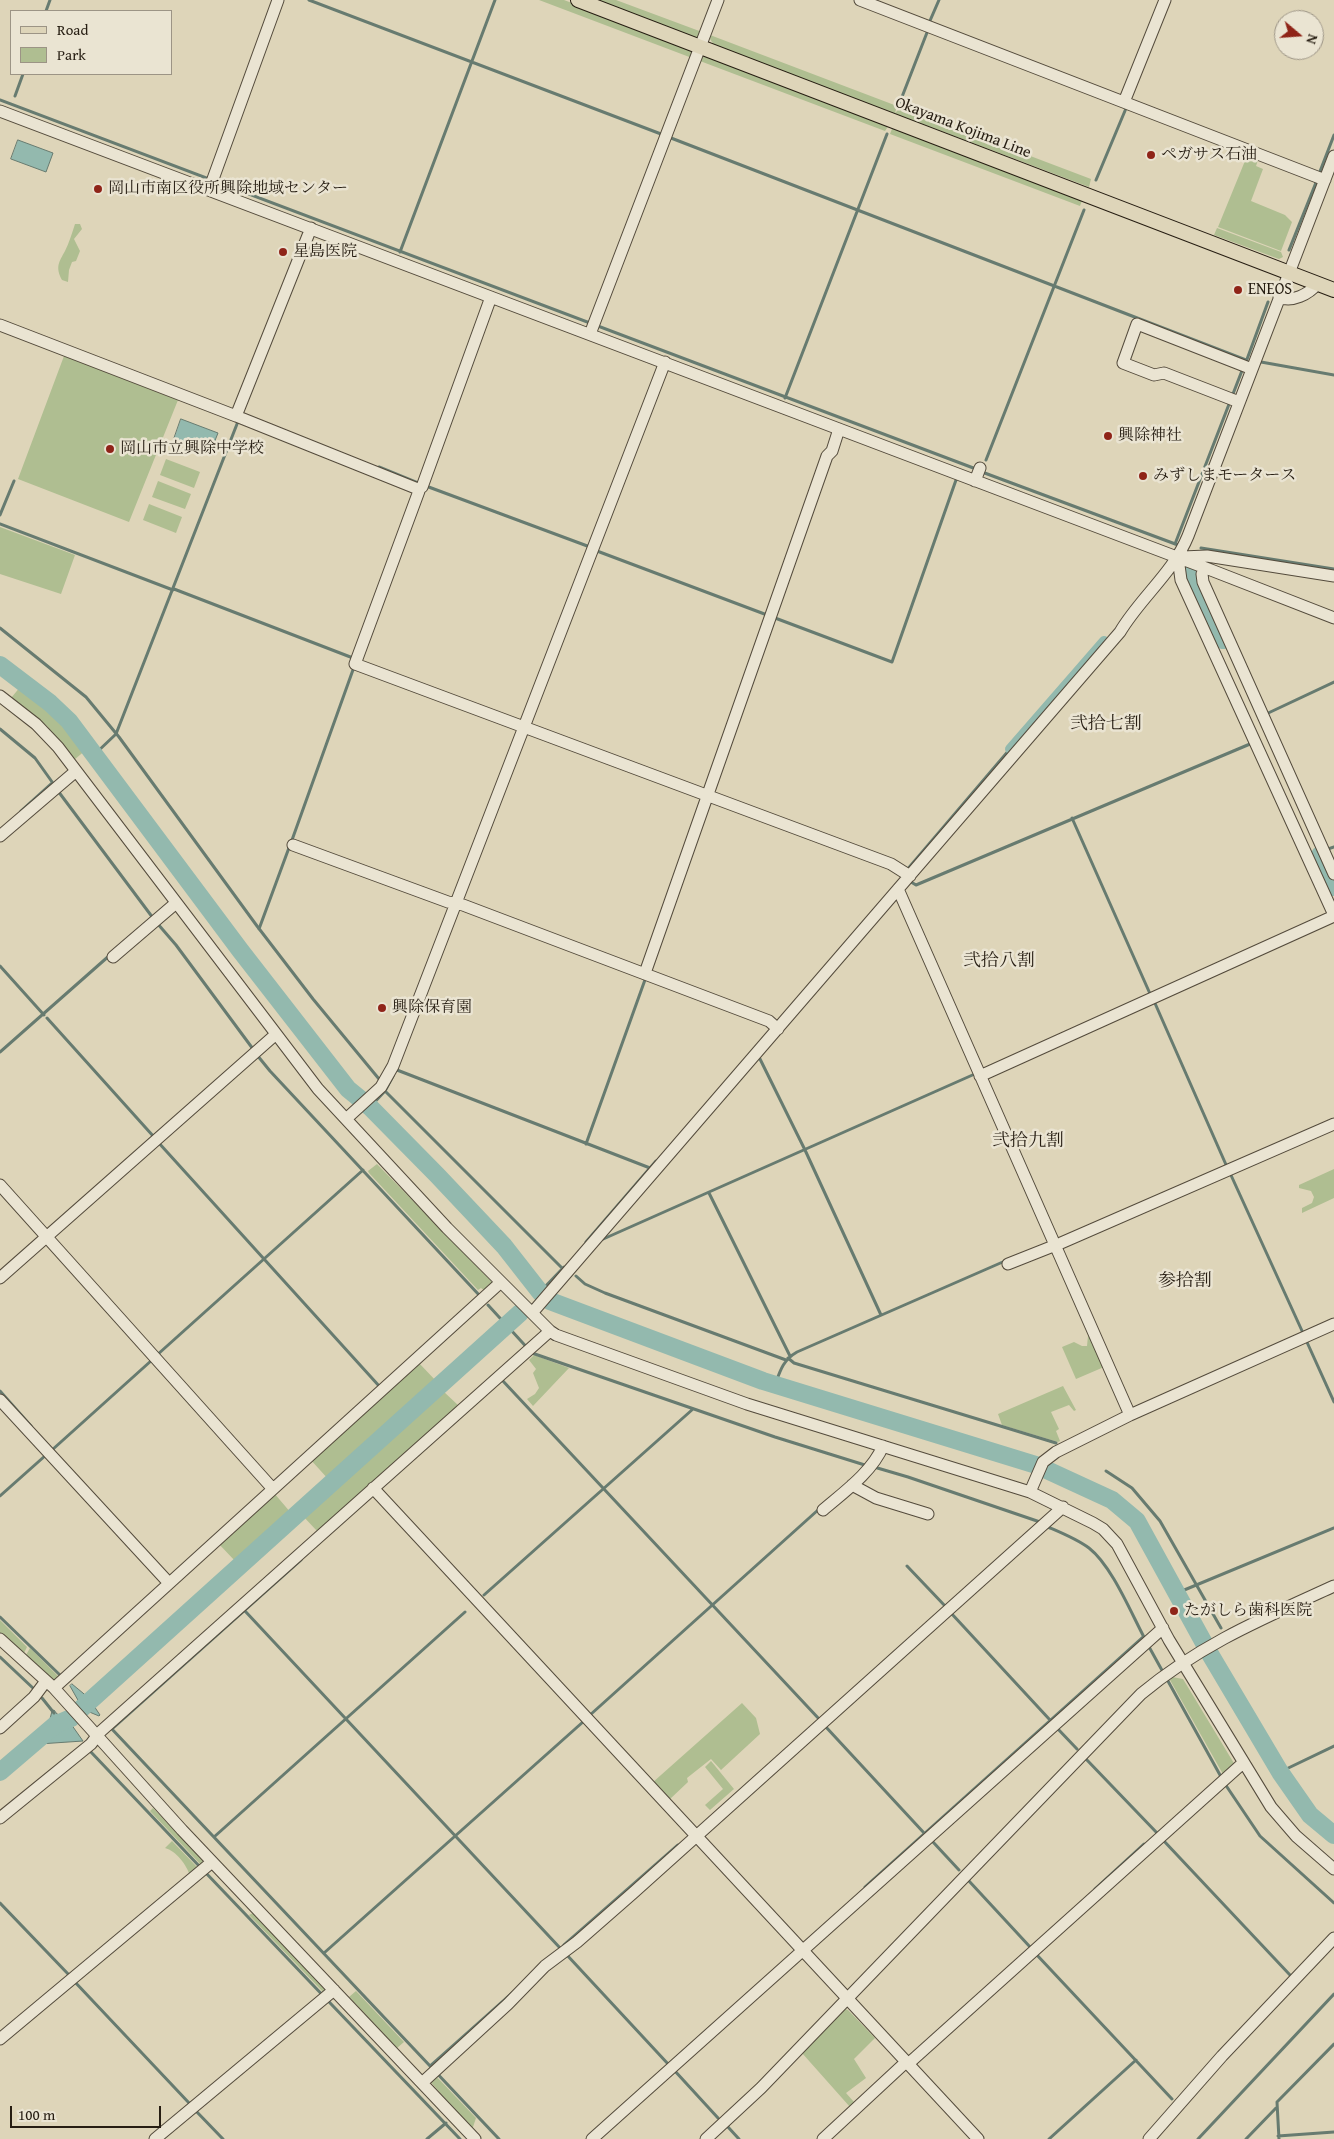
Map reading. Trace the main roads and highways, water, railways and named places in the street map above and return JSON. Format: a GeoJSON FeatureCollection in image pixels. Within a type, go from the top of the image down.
{"type":"FeatureCollection","features":[{"type":"Feature","properties":{"kind":"main road","name":"Okayama Kojima Line"},"geometry":{"type":"LineString","coordinates":[[578,0],[1334,290]]}},
{"type":"Feature","properties":{"kind":"water"},"geometry":{"type":"Polygon","coordinates":[[[18,140],[53,153],[46,172],[11,159],[18,140]]]}},
{"type":"Feature","properties":{"kind":"water"},"geometry":{"type":"Polygon","coordinates":[[[181,419],[218,433],[210,453],[174,439],[181,419]]]}},
{"type":"Feature","properties":{"kind":"water"},"geometry":{"type":"Polygon","coordinates":[[[72,1684],[95,1703],[94,1706],[100,1715],[87,1711],[71,1724],[83,1741],[39,1744],[34,1738],[49,1723],[52,1711],[54,1710],[57,1714],[66,1717],[79,1702],[70,1686],[72,1684]]]}},
{"type":"Feature","properties":{"kind":"waterway"},"geometry":{"type":"LineString","coordinates":[[46,10],[50,0]]}},
{"type":"Feature","properties":{"kind":"waterway"},"geometry":{"type":"LineString","coordinates":[[309,0],[661,134]]}},
{"type":"Feature","properties":{"kind":"waterway"},"geometry":{"type":"LineString","coordinates":[[400,252],[495,0]]}},
{"type":"Feature","properties":{"kind":"waterway"},"geometry":{"type":"LineString","coordinates":[[929,23],[939,0]]}},
{"type":"Feature","properties":{"kind":"waterway"},"geometry":{"type":"LineString","coordinates":[[900,102],[928,30]]}},
{"type":"Feature","properties":{"kind":"waterway"},"geometry":{"type":"LineString","coordinates":[[15,96],[23,75]]}},
{"type":"Feature","properties":{"kind":"waterway"},"geometry":{"type":"LineString","coordinates":[[0,100],[976,469]]}},
{"type":"Feature","properties":{"kind":"waterway"},"geometry":{"type":"LineString","coordinates":[[1096,180],[1127,106]]}},
{"type":"Feature","properties":{"kind":"waterway"},"geometry":{"type":"LineString","coordinates":[[785,398],[887,134]]}},
{"type":"Feature","properties":{"kind":"waterway"},"geometry":{"type":"LineString","coordinates":[[1319,174],[1334,135]]}},
{"type":"Feature","properties":{"kind":"waterway"},"geometry":{"type":"LineString","coordinates":[[671,138],[1246,360]]}},
{"type":"Feature","properties":{"kind":"waterway"},"geometry":{"type":"LineString","coordinates":[[1289,250],[1317,180]]}},
{"type":"Feature","properties":{"kind":"waterway"},"geometry":{"type":"LineString","coordinates":[[986,460],[1084,210]]}},
{"type":"Feature","properties":{"kind":"waterway"},"geometry":{"type":"LineString","coordinates":[[1246,362],[1268,302]]}},
{"type":"Feature","properties":{"kind":"waterway"},"geometry":{"type":"LineString","coordinates":[[1261,362],[1334,375]]}},
{"type":"Feature","properties":{"kind":"waterway"},"geometry":{"type":"LineString","coordinates":[[1175,544],[1243,368]]}},
{"type":"Feature","properties":{"kind":"waterway"},"geometry":{"type":"LineString","coordinates":[[95,754],[116,734],[237,424]]}},
{"type":"Feature","properties":{"kind":"waterway"},"geometry":{"type":"LineString","coordinates":[[379,467],[418,483]]}},
{"type":"Feature","properties":{"kind":"waterway"},"geometry":{"type":"LineString","coordinates":[[982,472],[1178,545]]}},
{"type":"Feature","properties":{"kind":"waterway"},"geometry":{"type":"LineString","coordinates":[[597,551],[892,662],[956,480]]}},
{"type":"Feature","properties":{"kind":"waterway"},"geometry":{"type":"LineString","coordinates":[[0,515],[14,481]]}},
{"type":"Feature","properties":{"kind":"waterway"},"geometry":{"type":"LineString","coordinates":[[426,486],[590,547]]}},
{"type":"Feature","properties":{"kind":"waterway"},"geometry":{"type":"LineString","coordinates":[[0,524],[173,590]]}},
{"type":"Feature","properties":{"kind":"waterway"},"geometry":{"type":"LineString","coordinates":[[1201,548],[1334,569]]}},
{"type":"Feature","properties":{"kind":"waterway"},"geometry":{"type":"LineString","coordinates":[[1193,569],[1197,584],[1223,640]]}},
{"type":"Feature","properties":{"kind":"waterway"},"geometry":{"type":"LineString","coordinates":[[174,589],[353,658]]}},
{"type":"Feature","properties":{"kind":"waterway"},"geometry":{"type":"LineString","coordinates":[[0,628],[86,697],[119,737],[257,926],[313,999],[379,1079]]}},
{"type":"Feature","properties":{"kind":"waterway"},"geometry":{"type":"LineString","coordinates":[[1010,749],[1104,641]]}},
{"type":"Feature","properties":{"kind":"waterway"},"geometry":{"type":"LineString","coordinates":[[0,665],[50,703],[69,721],[240,950],[348,1089],[370,1107],[437,1175],[504,1246],[540,1292],[550,1301],[763,1381],[1036,1465],[1112,1500],[1137,1521],[1210,1654],[1280,1772],[1310,1815],[1334,1835]]}},
{"type":"Feature","properties":{"kind":"waterway"},"geometry":{"type":"LineString","coordinates":[[294,841],[292,840],[354,667]]}},
{"type":"Feature","properties":{"kind":"waterway"},"geometry":{"type":"LineString","coordinates":[[1264,715],[1334,682]]}},
{"type":"Feature","properties":{"kind":"waterway"},"geometry":{"type":"LineString","coordinates":[[0,729],[35,758],[55,786]]}},
{"type":"Feature","properties":{"kind":"waterway"},"geometry":{"type":"LineString","coordinates":[[911,882],[916,885],[1250,744]]}},
{"type":"Feature","properties":{"kind":"waterway"},"geometry":{"type":"LineString","coordinates":[[906,871],[1010,749]]}},
{"type":"Feature","properties":{"kind":"waterway"},"geometry":{"type":"LineString","coordinates":[[21,811],[52,783]]}},
{"type":"Feature","properties":{"kind":"waterway"},"geometry":{"type":"LineString","coordinates":[[58,791],[153,918]]}},
{"type":"Feature","properties":{"kind":"waterway"},"geometry":{"type":"LineString","coordinates":[[1072,818],[1151,996]]}},
{"type":"Feature","properties":{"kind":"waterway"},"geometry":{"type":"LineString","coordinates":[[259,929],[290,845]]}},
{"type":"Feature","properties":{"kind":"waterway"},"geometry":{"type":"LineString","coordinates":[[1325,850],[1334,847]]}},
{"type":"Feature","properties":{"kind":"waterway"},"geometry":{"type":"LineString","coordinates":[[1320,855],[1334,887]]}},
{"type":"Feature","properties":{"kind":"waterway"},"geometry":{"type":"LineString","coordinates":[[157,923],[176,945],[253,1049]]}},
{"type":"Feature","properties":{"kind":"waterway"},"geometry":{"type":"LineString","coordinates":[[0,1052],[110,955]]}},
{"type":"Feature","properties":{"kind":"waterway"},"geometry":{"type":"LineString","coordinates":[[0,966],[44,1015]]}},
{"type":"Feature","properties":{"kind":"waterway"},"geometry":{"type":"LineString","coordinates":[[586,1144],[646,977]]}},
{"type":"Feature","properties":{"kind":"waterway"},"geometry":{"type":"LineString","coordinates":[[1154,1001],[1227,1167]]}},
{"type":"Feature","properties":{"kind":"waterway"},"geometry":{"type":"LineString","coordinates":[[47,1018],[154,1137]]}},
{"type":"Feature","properties":{"kind":"waterway"},"geometry":{"type":"LineString","coordinates":[[257,1055],[480,1296]]}},
{"type":"Feature","properties":{"kind":"waterway"},"geometry":{"type":"LineString","coordinates":[[760,1059],[805,1150],[881,1315]]}},
{"type":"Feature","properties":{"kind":"waterway"},"geometry":{"type":"LineString","coordinates":[[397,1070],[650,1168]]}},
{"type":"Feature","properties":{"kind":"waterway"},"geometry":{"type":"LineString","coordinates":[[601,1240],[977,1073]]}},
{"type":"Feature","properties":{"kind":"waterway"},"geometry":{"type":"LineString","coordinates":[[370,1107],[385,1091],[393,1076]]}},
{"type":"Feature","properties":{"kind":"waterway"},"geometry":{"type":"LineString","coordinates":[[385,1091],[563,1269]]}},
{"type":"Feature","properties":{"kind":"waterway"},"geometry":{"type":"LineString","coordinates":[[158,1142],[380,1387]]}},
{"type":"Feature","properties":{"kind":"waterway"},"geometry":{"type":"LineString","coordinates":[[586,1242],[656,1161]]}},
{"type":"Feature","properties":{"kind":"waterway"},"geometry":{"type":"LineString","coordinates":[[157,1355],[363,1170]]}},
{"type":"Feature","properties":{"kind":"waterway"},"geometry":{"type":"LineString","coordinates":[[1230,1173],[1303,1333]]}},
{"type":"Feature","properties":{"kind":"waterway"},"geometry":{"type":"LineString","coordinates":[[709,1193],[790,1356]]}},
{"type":"Feature","properties":{"kind":"waterway"},"geometry":{"type":"LineString","coordinates":[[775,1385],[785,1362],[797,1352],[1005,1261]]}},
{"type":"Feature","properties":{"kind":"waterway"},"geometry":{"type":"LineString","coordinates":[[540,1292],[564,1267]]}},
{"type":"Feature","properties":{"kind":"waterway"},"geometry":{"type":"LineString","coordinates":[[576,1276],[585,1284],[605,1293],[786,1360]]}},
{"type":"Feature","properties":{"kind":"waterway"},"geometry":{"type":"LineString","coordinates":[[488,1305],[532,1353],[775,1437],[868,1466]]}},
{"type":"Feature","properties":{"kind":"waterway"},"geometry":{"type":"LineString","coordinates":[[0,1772],[55,1725],[71,1718],[520,1313]]}},
{"type":"Feature","properties":{"kind":"waterway"},"geometry":{"type":"LineString","coordinates":[[1306,1340],[1334,1402]]}},
{"type":"Feature","properties":{"kind":"waterway"},"geometry":{"type":"LineString","coordinates":[[788,1358],[794,1363],[1056,1443]]}},
{"type":"Feature","properties":{"kind":"waterway"},"geometry":{"type":"LineString","coordinates":[[52,1450],[152,1360]]}},
{"type":"Feature","properties":{"kind":"waterway"},"geometry":{"type":"LineString","coordinates":[[502,1380],[820,1720]]}},
{"type":"Feature","properties":{"kind":"waterway"},"geometry":{"type":"LineString","coordinates":[[0,1391],[31,1426]]}},
{"type":"Feature","properties":{"kind":"waterway"},"geometry":{"type":"LineString","coordinates":[[484,1595],[693,1409]]}},
{"type":"Feature","properties":{"kind":"waterway"},"geometry":{"type":"LineString","coordinates":[[0,1496],[46,1455]]}},
{"type":"Feature","properties":{"kind":"waterway"},"geometry":{"type":"LineString","coordinates":[[874,1467],[1040,1522]]}},
{"type":"Feature","properties":{"kind":"waterway"},"geometry":{"type":"LineString","coordinates":[[1106,1471],[1132,1488],[1160,1521],[1221,1628]]}},
{"type":"Feature","properties":{"kind":"waterway"},"geometry":{"type":"LineString","coordinates":[[590,1715],[818,1510]]}},
{"type":"Feature","properties":{"kind":"waterway"},"geometry":{"type":"LineString","coordinates":[[1048,1527],[1080,1542],[1097,1556],[1113,1578],[1145,1639]]}},
{"type":"Feature","properties":{"kind":"waterway"},"geometry":{"type":"LineString","coordinates":[[1177,1593],[1334,1528]]}},
{"type":"Feature","properties":{"kind":"waterway"},"geometry":{"type":"LineString","coordinates":[[112,1729],[301,1560]]}},
{"type":"Feature","properties":{"kind":"waterway"},"geometry":{"type":"LineString","coordinates":[[907,1566],[946,1607]]}},
{"type":"Feature","properties":{"kind":"waterway"},"geometry":{"type":"LineString","coordinates":[[245,1611],[561,1949]]}},
{"type":"Feature","properties":{"kind":"waterway"},"geometry":{"type":"LineString","coordinates":[[214,1837],[465,1612]]}},
{"type":"Feature","properties":{"kind":"waterway"},"geometry":{"type":"LineString","coordinates":[[951,1613],[1050,1720]]}},
{"type":"Feature","properties":{"kind":"waterway"},"geometry":{"type":"LineString","coordinates":[[0,1617],[61,1676]]}},
{"type":"Feature","properties":{"kind":"waterway"},"geometry":{"type":"LineString","coordinates":[[865,1887],[1143,1637]]}},
{"type":"Feature","properties":{"kind":"waterway"},"geometry":{"type":"LineString","coordinates":[[1148,1645],[1225,1784],[1260,1836],[1334,1903]]}},
{"type":"Feature","properties":{"kind":"waterway"},"geometry":{"type":"LineString","coordinates":[[0,1657],[34,1689]]}},
{"type":"Feature","properties":{"kind":"waterway"},"geometry":{"type":"LineString","coordinates":[[42,1698],[54,1713]]}},
{"type":"Feature","properties":{"kind":"waterway"},"geometry":{"type":"LineString","coordinates":[[324,1953],[584,1721]]}},
{"type":"Feature","properties":{"kind":"waterway"},"geometry":{"type":"LineString","coordinates":[[825,1726],[925,1834]]}},
{"type":"Feature","properties":{"kind":"waterway"},"geometry":{"type":"LineString","coordinates":[[110,1727],[499,2139]]}},
{"type":"Feature","properties":{"kind":"waterway"},"geometry":{"type":"LineString","coordinates":[[1057,1728],[1077,1749]]}},
{"type":"Feature","properties":{"kind":"waterway"},"geometry":{"type":"LineString","coordinates":[[1280,1772],[1334,1746]]}},
{"type":"Feature","properties":{"kind":"waterway"},"geometry":{"type":"LineString","coordinates":[[90,1751],[201,1868]]}},
{"type":"Feature","properties":{"kind":"waterway"},"geometry":{"type":"LineString","coordinates":[[1086,1759],[1158,1834]]}},
{"type":"Feature","properties":{"kind":"waterway"},"geometry":{"type":"LineString","coordinates":[[1163,1840],[1290,1975]]}},
{"type":"Feature","properties":{"kind":"waterway"},"geometry":{"type":"LineString","coordinates":[[933,1842],[959,1870]]}},
{"type":"Feature","properties":{"kind":"waterway"},"geometry":{"type":"LineString","coordinates":[[1095,1889],[1144,1844]]}},
{"type":"Feature","properties":{"kind":"waterway"},"geometry":{"type":"LineString","coordinates":[[564,1945],[678,1845]]}},
{"type":"Feature","properties":{"kind":"waterway"},"geometry":{"type":"LineString","coordinates":[[205,1872],[460,2139]]}},
{"type":"Feature","properties":{"kind":"waterway"},"geometry":{"type":"LineString","coordinates":[[969,1881],[1031,1948]]}},
{"type":"Feature","properties":{"kind":"waterway"},"geometry":{"type":"LineString","coordinates":[[0,1903],[70,1976]]}},
{"type":"Feature","properties":{"kind":"waterway"},"geometry":{"type":"LineString","coordinates":[[566,1954],[669,2065]]}},
{"type":"Feature","properties":{"kind":"waterway"},"geometry":{"type":"LineString","coordinates":[[1036,1954],[1172,2099]]}},
{"type":"Feature","properties":{"kind":"waterway"},"geometry":{"type":"LineString","coordinates":[[74,1981],[190,2104]]}},
{"type":"Feature","properties":{"kind":"waterway"},"geometry":{"type":"LineString","coordinates":[[430,2066],[512,1993]]}},
{"type":"Feature","properties":{"kind":"waterway"},"geometry":{"type":"LineString","coordinates":[[1198,2139],[1334,1994]]}},
{"type":"Feature","properties":{"kind":"waterway"},"geometry":{"type":"LineString","coordinates":[[1279,2139],[1277,2102],[1334,2044]]}},
{"type":"Feature","properties":{"kind":"waterway"},"geometry":{"type":"LineString","coordinates":[[1049,2139],[1136,2060]]}},
{"type":"Feature","properties":{"kind":"waterway"},"geometry":{"type":"LineString","coordinates":[[674,2070],[718,2118]]}},
{"type":"Feature","properties":{"kind":"waterway"},"geometry":{"type":"LineString","coordinates":[[1246,2139],[1276,2108]]}},
{"type":"Feature","properties":{"kind":"waterway"},"geometry":{"type":"LineString","coordinates":[[195,2110],[223,2139]]}},
{"type":"Feature","properties":{"kind":"waterway"},"geometry":{"type":"LineString","coordinates":[[427,2139],[446,2123]]}},
{"type":"Feature","properties":{"kind":"waterway"},"geometry":{"type":"LineString","coordinates":[[728,2127],[739,2139]]}},
{"type":"Feature","properties":{"kind":"waterway"},"geometry":{"type":"LineString","coordinates":[[1278,2136],[1334,2132]]}},
{"type":"Feature","properties":{"kind":"place","name":"ペガサス石油"},"geometry":{"type":"Point","coordinates":[1151,155]}},
{"type":"Feature","properties":{"kind":"place","name":"岡山市南区役所興除地域センター"},"geometry":{"type":"Point","coordinates":[98,189]}},
{"type":"Feature","properties":{"kind":"place","name":"星島医院"},"geometry":{"type":"Point","coordinates":[283,252]}},
{"type":"Feature","properties":{"kind":"place","name":"ENEOS"},"geometry":{"type":"Point","coordinates":[1238,290]}},
{"type":"Feature","properties":{"kind":"place","name":"興除神社"},"geometry":{"type":"Point","coordinates":[1108,436]}},
{"type":"Feature","properties":{"kind":"place","name":"岡山市立興除中学校"},"geometry":{"type":"Point","coordinates":[110,449]}},
{"type":"Feature","properties":{"kind":"place","name":"みずしまモータース"},"geometry":{"type":"Point","coordinates":[1143,476]}},
{"type":"Feature","properties":{"kind":"place","name":"興除保育園"},"geometry":{"type":"Point","coordinates":[382,1008]}},
{"type":"Feature","properties":{"kind":"place","name":"たがしら歯科医院"},"geometry":{"type":"Point","coordinates":[1174,1611]}},
{"type":"Feature","properties":{"kind":"district","name":"弐拾七割"},"geometry":{"type":"Point","coordinates":[1106,724]}},
{"type":"Feature","properties":{"kind":"district","name":"弐拾八割"},"geometry":{"type":"Point","coordinates":[999,961]}},
{"type":"Feature","properties":{"kind":"district","name":"弐拾九割"},"geometry":{"type":"Point","coordinates":[1028,1141]}},
{"type":"Feature","properties":{"kind":"district","name":"参拾割"},"geometry":{"type":"Point","coordinates":[1185,1281]}}]}
